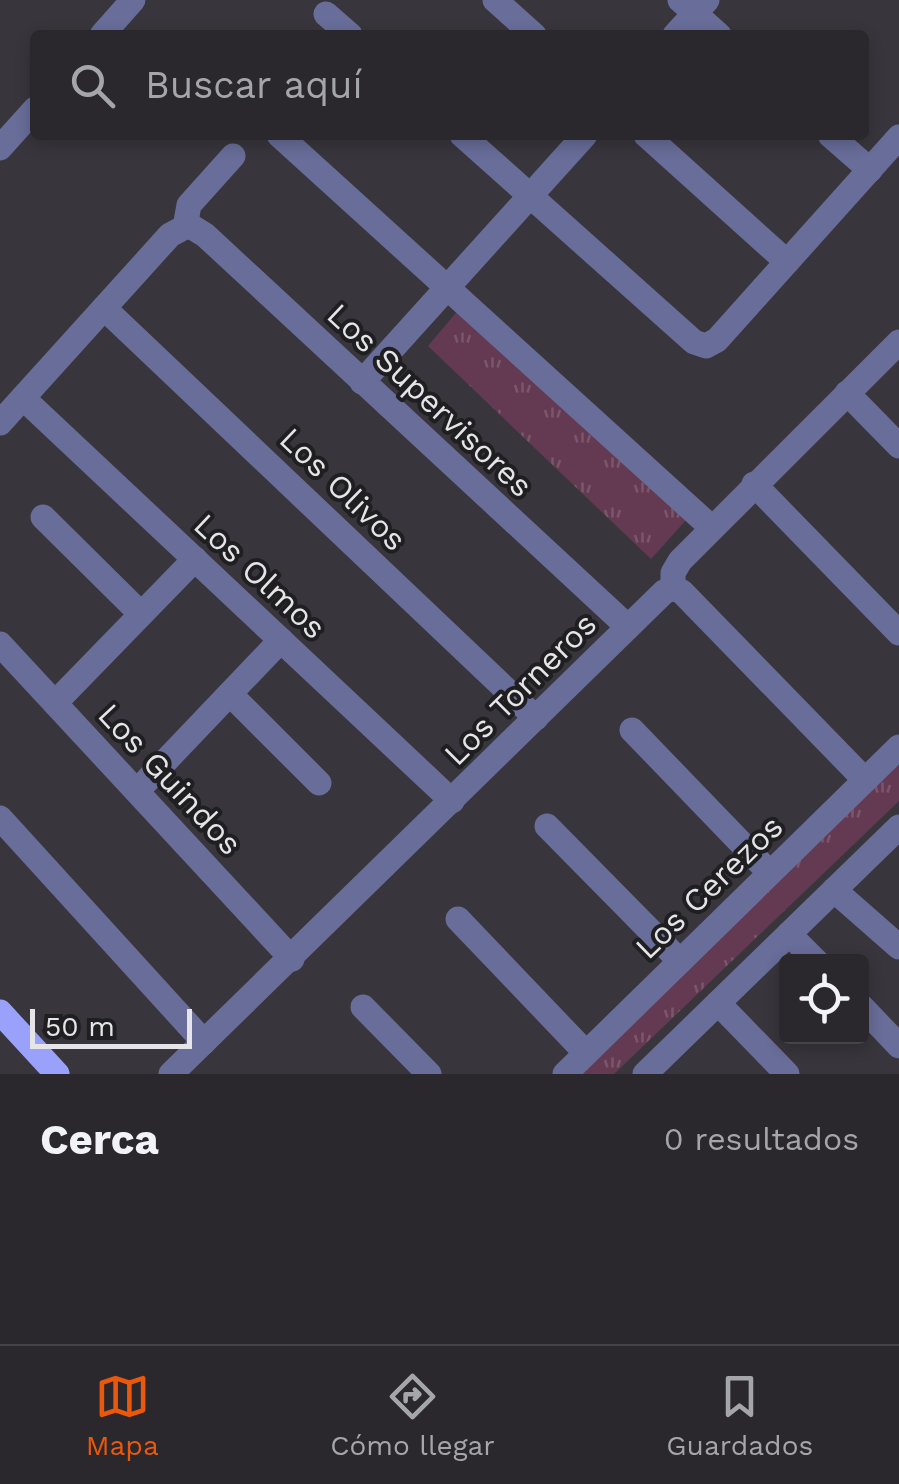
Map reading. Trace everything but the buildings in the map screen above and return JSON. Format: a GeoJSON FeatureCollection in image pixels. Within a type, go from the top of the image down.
{"type":"FeatureCollection","features":[{"type":"Feature","properties":{"kind":"main road"},"geometry":{"type":"LineString","coordinates":[[0,1012],[57,1074]]}},
{"type":"Feature","properties":{"kind":"street"},"geometry":{"type":"LineString","coordinates":[[106,30],[133,0]]}},
{"type":"Feature","properties":{"kind":"street"},"geometry":{"type":"LineString","coordinates":[[495,0],[528,30]]}},
{"type":"Feature","properties":{"kind":"street"},"geometry":{"type":"LineString","coordinates":[[678,30],[694,4],[714,30]]}},
{"type":"Feature","properties":{"kind":"street"},"geometry":{"type":"LineString","coordinates":[[326,14],[344,30]]}},
{"type":"Feature","properties":{"kind":"street"},"geometry":{"type":"LineString","coordinates":[[0,148],[30,115]]}},
{"type":"Feature","properties":{"kind":"street"},"geometry":{"type":"LineString","coordinates":[[468,140],[694,342],[706,346],[717,340],[899,137]]}},
{"type":"Feature","properties":{"kind":"street"},"geometry":{"type":"LineString","coordinates":[[285,140],[712,528]]}},
{"type":"Feature","properties":{"kind":"street"},"geometry":{"type":"LineString","coordinates":[[362,382],[580,140]]}},
{"type":"Feature","properties":{"kind":"street"},"geometry":{"type":"LineString","coordinates":[[652,140],[787,262]]}},
{"type":"Feature","properties":{"kind":"street"},"geometry":{"type":"LineString","coordinates":[[836,140],[870,170]]}},
{"type":"Feature","properties":{"kind":"street"},"geometry":{"type":"LineString","coordinates":[[0,423],[170,235],[185,227],[189,205],[233,156]]}},
{"type":"Feature","properties":{"kind":"street","name":"Los Supervisores"},"geometry":{"type":"LineString","coordinates":[[185,227],[199,230],[628,628]]}},
{"type":"Feature","properties":{"kind":"street","name":"Los Olivos"},"geometry":{"type":"LineString","coordinates":[[104,308],[536,718]]}},
{"type":"Feature","properties":{"kind":"street","name":"Los Torneros"},"geometry":{"type":"LineString","coordinates":[[171,1074],[672,588],[676,566],[899,342]]}},
{"type":"Feature","properties":{"kind":"street"},"geometry":{"type":"LineString","coordinates":[[847,393],[899,446]]}},
{"type":"Feature","properties":{"kind":"street","name":"Los Olmos"},"geometry":{"type":"LineString","coordinates":[[23,398],[452,801]]}},
{"type":"Feature","properties":{"kind":"street"},"geometry":{"type":"LineString","coordinates":[[754,484],[899,633]]}},
{"type":"Feature","properties":{"kind":"street"},"geometry":{"type":"LineString","coordinates":[[43,517],[141,614]]}},
{"type":"Feature","properties":{"kind":"street"},"geometry":{"type":"LineString","coordinates":[[55,703],[195,559]]}},
{"type":"Feature","properties":{"kind":"street"},"geometry":{"type":"LineString","coordinates":[[672,588],[682,592],[866,780]]}},
{"type":"Feature","properties":{"kind":"street"},"geometry":{"type":"LineString","coordinates":[[136,791],[281,640]]}},
{"type":"Feature","properties":{"kind":"street","name":"Los Guindos"},"geometry":{"type":"LineString","coordinates":[[0,644],[292,958]]}},
{"type":"Feature","properties":{"kind":"street"},"geometry":{"type":"LineString","coordinates":[[230,694],[319,783]]}},
{"type":"Feature","properties":{"kind":"street"},"geometry":{"type":"LineString","coordinates":[[632,730],[770,873]]}},
{"type":"Feature","properties":{"kind":"street","name":"Los Cerezos"},"geometry":{"type":"LineString","coordinates":[[564,1074],[899,746]]}},
{"type":"Feature","properties":{"kind":"street"},"geometry":{"type":"LineString","coordinates":[[0,818],[204,1042]]}},
{"type":"Feature","properties":{"kind":"street"},"geometry":{"type":"LineString","coordinates":[[547,826],[680,961]]}},
{"type":"Feature","properties":{"kind":"street"},"geometry":{"type":"LineString","coordinates":[[645,1074],[899,827]]}},
{"type":"Feature","properties":{"kind":"street"},"geometry":{"type":"LineString","coordinates":[[834,890],[899,948]]}},
{"type":"Feature","properties":{"kind":"street"},"geometry":{"type":"LineString","coordinates":[[458,919],[586,1053]]}},
{"type":"Feature","properties":{"kind":"street"},"geometry":{"type":"LineString","coordinates":[[790,934],[809,954]]}},
{"type":"Feature","properties":{"kind":"street"},"geometry":{"type":"LineString","coordinates":[[718,1003],[787,1074]]}},
{"type":"Feature","properties":{"kind":"street"},"geometry":{"type":"LineString","coordinates":[[363,1007],[429,1074]]}},
{"type":"Feature","properties":{"kind":"street"},"geometry":{"type":"LineString","coordinates":[[869,1014],[899,1046]]}},
{"type":"Feature","properties":{"kind":"green space"},"geometry":{"type":"Polygon","coordinates":[[[460,308],[687,519],[651,559],[428,346],[460,308]]]}},
{"type":"Feature","properties":{"kind":"green space"},"geometry":{"type":"Polygon","coordinates":[[[899,764],[899,801],[614,1074],[576,1074],[899,764]]]}}]}
